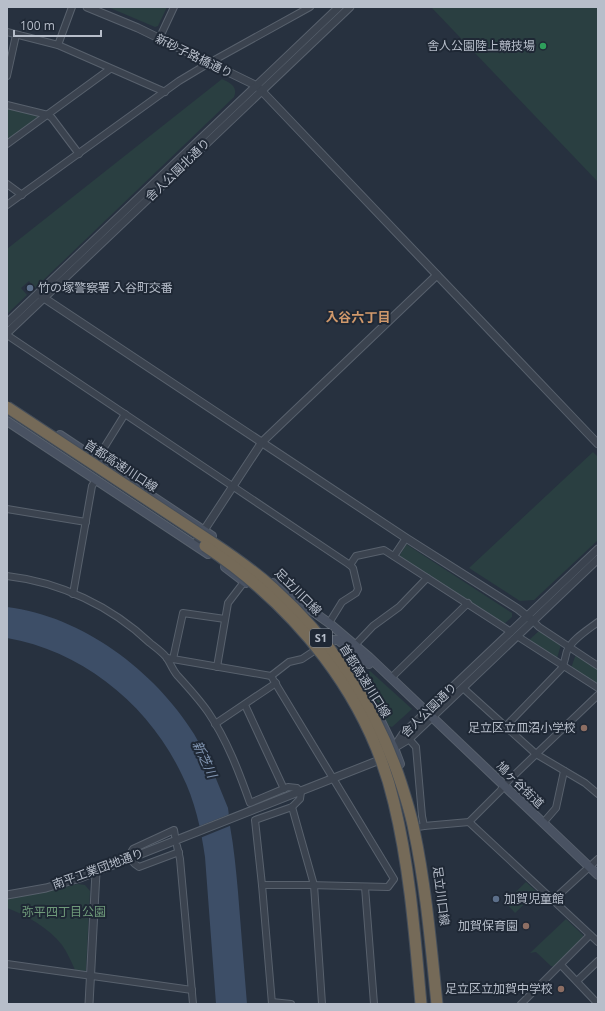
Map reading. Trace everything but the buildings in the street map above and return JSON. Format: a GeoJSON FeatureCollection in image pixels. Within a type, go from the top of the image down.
{"type":"FeatureCollection","features":[{"type":"Feature","properties":{"kind":"highway","name":"首都高速川口線"},"geometry":{"type":"LineString","coordinates":[[7,407],[213,542],[247,566],[301,615],[324,641],[346,670],[366,703],[387,744],[408,805],[420,864],[437,1004]]}},
{"type":"Feature","properties":{"kind":"highway","name":"首都高速川口線"},"geometry":{"type":"LineString","coordinates":[[7,416],[209,549],[240,572],[268,595],[294,621],[316,646],[337,674],[354,700],[366,723],[385,771],[394,802],[405,856],[414,920],[421,1004]]}},
{"type":"Feature","properties":{"kind":"main road","name":"足立川口線"},"geometry":{"type":"LineString","coordinates":[[7,402],[97,459],[204,530],[273,583],[288,596],[329,641],[348,665],[384,724],[394,748],[421,826],[432,911],[440,1004]]}},
{"type":"Feature","properties":{"kind":"main road"},"geometry":{"type":"LineString","coordinates":[[7,422],[195,544],[244,582],[269,602],[314,651],[334,677],[351,703],[368,738],[392,809],[400,855],[417,1004]]}},
{"type":"Feature","properties":{"kind":"main road","name":"鳩ヶ谷街道"},"geometry":{"type":"LineString","coordinates":[[273,583],[329,623],[355,644],[598,875]]}},
{"type":"Feature","properties":{"kind":"main road","name":"鳩ヶ谷街道"},"geometry":{"type":"LineString","coordinates":[[329,641],[335,639],[342,642],[429,714]]}},
{"type":"Feature","properties":{"kind":"main road"},"geometry":{"type":"LineString","coordinates":[[314,651],[329,641]]}},
{"type":"Feature","properties":{"kind":"street"},"geometry":{"type":"LineString","coordinates":[[58,45],[72,7]]}},
{"type":"Feature","properties":{"kind":"street","name":"新砂子路橋通り"},"geometry":{"type":"LineString","coordinates":[[87,7],[159,38],[259,88]]}},
{"type":"Feature","properties":{"kind":"street"},"geometry":{"type":"LineString","coordinates":[[159,38],[174,7]]}},
{"type":"Feature","properties":{"kind":"street","name":"舎人公園北通り"},"geometry":{"type":"LineString","coordinates":[[7,334],[42,295],[259,88],[339,7]]}},
{"type":"Feature","properties":{"kind":"street","name":"舎人公園北通り"},"geometry":{"type":"LineString","coordinates":[[259,88],[350,7]]}},
{"type":"Feature","properties":{"kind":"street"},"geometry":{"type":"LineString","coordinates":[[7,205],[165,92],[209,63],[307,8]]}},
{"type":"Feature","properties":{"kind":"street"},"geometry":{"type":"LineString","coordinates":[[7,32],[58,45],[165,92]]}},
{"type":"Feature","properties":{"kind":"street"},"geometry":{"type":"LineString","coordinates":[[7,76],[16,35]]}},
{"type":"Feature","properties":{"kind":"street"},"geometry":{"type":"LineString","coordinates":[[7,144],[110,69]]}},
{"type":"Feature","properties":{"kind":"street"},"geometry":{"type":"LineString","coordinates":[[259,88],[598,444]]}},
{"type":"Feature","properties":{"kind":"street"},"geometry":{"type":"LineString","coordinates":[[7,105],[48,114],[79,154]]}},
{"type":"Feature","properties":{"kind":"street"},"geometry":{"type":"LineString","coordinates":[[7,184],[22,195]]}},
{"type":"Feature","properties":{"kind":"street"},"geometry":{"type":"LineString","coordinates":[[195,544],[232,485],[262,442],[437,275]]}},
{"type":"Feature","properties":{"kind":"street"},"geometry":{"type":"LineString","coordinates":[[42,295],[406,538],[530,618],[539,627],[598,666]]}},
{"type":"Feature","properties":{"kind":"street","name":"舎人公園北通り"},"geometry":{"type":"LineString","coordinates":[[7,323],[42,295]]}},
{"type":"Feature","properties":{"kind":"street"},"geometry":{"type":"LineString","coordinates":[[7,334],[350,565],[353,568],[358,589],[342,602],[329,623]]}},
{"type":"Feature","properties":{"kind":"street"},"geometry":{"type":"LineString","coordinates":[[97,459],[125,414]]}},
{"type":"Feature","properties":{"kind":"street"},"geometry":{"type":"LineString","coordinates":[[74,594],[92,486],[96,480]]}},
{"type":"Feature","properties":{"kind":"street"},"geometry":{"type":"LineString","coordinates":[[7,509],[86,522]]}},
{"type":"Feature","properties":{"kind":"street"},"geometry":{"type":"LineString","coordinates":[[394,556],[406,538]]}},
{"type":"Feature","properties":{"kind":"street","name":"舎人公園通り"},"geometry":{"type":"LineString","coordinates":[[394,748],[403,734],[463,688],[598,548]]}},
{"type":"Feature","properties":{"kind":"street"},"geometry":{"type":"LineString","coordinates":[[350,565],[356,556],[384,550],[598,688]]}},
{"type":"Feature","properties":{"kind":"street","name":"舎人公園通り"},"geometry":{"type":"LineString","coordinates":[[530,618],[598,559]]}},
{"type":"Feature","properties":{"kind":"street"},"geometry":{"type":"LineString","coordinates":[[7,576],[31,579],[92,602],[124,621],[170,658],[271,676],[394,879],[388,887],[262,885]]}},
{"type":"Feature","properties":{"kind":"street"},"geometry":{"type":"LineString","coordinates":[[355,644],[373,626],[399,607],[427,578]]}},
{"type":"Feature","properties":{"kind":"street"},"geometry":{"type":"LineString","coordinates":[[217,667],[228,603],[244,582]]}},
{"type":"Feature","properties":{"kind":"street"},"geometry":{"type":"LineString","coordinates":[[391,678],[468,603]]}},
{"type":"Feature","properties":{"kind":"street"},"geometry":{"type":"LineString","coordinates":[[225,619],[183,613],[170,658],[171,668],[193,692],[215,724],[233,758],[250,803],[288,787],[297,788],[301,792]]}},
{"type":"Feature","properties":{"kind":"street"},"geometry":{"type":"LineString","coordinates":[[505,727],[563,666],[569,647],[574,641],[598,622]]}},
{"type":"Feature","properties":{"kind":"street","name":"舎人公園通り"},"geometry":{"type":"LineString","coordinates":[[394,748],[409,739],[429,714],[514,634]]}},
{"type":"Feature","properties":{"kind":"street"},"geometry":{"type":"LineString","coordinates":[[271,676],[289,662],[302,659],[314,651]]}},
{"type":"Feature","properties":{"kind":"street"},"geometry":{"type":"LineString","coordinates":[[215,724],[276,683]]}},
{"type":"Feature","properties":{"kind":"street"},"geometry":{"type":"LineString","coordinates":[[463,688],[536,754],[585,783],[598,794]]}},
{"type":"Feature","properties":{"kind":"street"},"geometry":{"type":"LineString","coordinates":[[409,739],[416,747],[422,816],[421,826],[469,822],[505,787],[509,780],[598,695]]}},
{"type":"Feature","properties":{"kind":"street"},"geometry":{"type":"LineString","coordinates":[[245,705],[284,789]]}},
{"type":"Feature","properties":{"kind":"street"},"geometry":{"type":"LineString","coordinates":[[301,792],[377,761],[394,748]]}},
{"type":"Feature","properties":{"kind":"street"},"geometry":{"type":"LineString","coordinates":[[543,823],[556,808],[564,771]]}},
{"type":"Feature","properties":{"kind":"street"},"geometry":{"type":"LineString","coordinates":[[291,1004],[272,1003],[262,885],[254,820],[292,807],[300,799],[301,792]]}},
{"type":"Feature","properties":{"kind":"street","name":"南平工業団地通り"},"geometry":{"type":"LineString","coordinates":[[7,895],[46,888],[96,872],[301,792]]}},
{"type":"Feature","properties":{"kind":"street"},"geometry":{"type":"LineString","coordinates":[[292,807],[314,885],[322,1004]]}},
{"type":"Feature","properties":{"kind":"street"},"geometry":{"type":"LineString","coordinates":[[469,822],[598,942]]}},
{"type":"Feature","properties":{"kind":"street"},"geometry":{"type":"LineString","coordinates":[[174,833],[133,849],[130,854],[130,859],[132,863],[139,867],[178,849],[192,990],[192,1004]]}},
{"type":"Feature","properties":{"kind":"street"},"geometry":{"type":"LineString","coordinates":[[553,900],[598,859]]}},
{"type":"Feature","properties":{"kind":"street"},"geometry":{"type":"LineString","coordinates":[[89,1004],[96,872]]}},
{"type":"Feature","properties":{"kind":"street"},"geometry":{"type":"LineString","coordinates":[[365,887],[374,1004]]}},
{"type":"Feature","properties":{"kind":"street"},"geometry":{"type":"LineString","coordinates":[[521,1004],[590,935]]}},
{"type":"Feature","properties":{"kind":"street"},"geometry":{"type":"LineString","coordinates":[[577,982],[598,961]]}},
{"type":"Feature","properties":{"kind":"street"},"geometry":{"type":"LineString","coordinates":[[7,964],[192,990]]}},
{"type":"Feature","properties":{"kind":"street"},"geometry":{"type":"LineString","coordinates":[[561,965],[598,1003]]}},
{"type":"Feature","properties":{"kind":"green space"},"geometry":{"type":"Polygon","coordinates":[[[108,7],[167,7],[158,26],[155,27],[108,7]]]}},
{"type":"Feature","properties":{"kind":"green space"},"geometry":{"type":"Polygon","coordinates":[[[431,7],[598,7],[598,182],[431,7]]]}},
{"type":"Feature","properties":{"kind":"green space"},"geometry":{"type":"Polygon","coordinates":[[[222,79],[233,86],[235,91],[234,97],[35,288],[29,281],[21,288],[27,295],[7,314],[7,249],[222,79]]]}},
{"type":"Feature","properties":{"kind":"green space"},"geometry":{"type":"Polygon","coordinates":[[[7,107],[36,113],[38,118],[7,140],[7,107]]]}},
{"type":"Feature","properties":{"kind":"green space"},"geometry":{"type":"Polygon","coordinates":[[[593,452],[598,457],[598,540],[534,600],[520,601],[469,568],[593,452]]]}},
{"type":"Feature","properties":{"kind":"green space"},"geometry":{"type":"Polygon","coordinates":[[[406,544],[512,613],[512,617],[504,624],[400,557],[406,544]]]}},
{"type":"Feature","properties":{"kind":"green space"},"geometry":{"type":"Polygon","coordinates":[[[539,631],[561,645],[557,658],[529,640],[539,631]]]}},
{"type":"Feature","properties":{"kind":"green space"},"geometry":{"type":"Polygon","coordinates":[[[576,654],[598,669],[598,685],[571,668],[576,654]]]}},
{"type":"Feature","properties":{"kind":"green space"},"geometry":{"type":"Polygon","coordinates":[[[370,671],[412,709],[392,727],[389,726],[362,678],[370,671]]]}},
{"type":"Feature","properties":{"kind":"green space"},"geometry":{"type":"Polygon","coordinates":[[[526,882],[537,892],[515,913],[505,902],[526,882]]]}},
{"type":"Feature","properties":{"kind":"green space","name":"弥平四丁目公園"},"geometry":{"type":"Polygon","coordinates":[[[78,884],[85,885],[90,891],[86,971],[75,970],[62,945],[51,933],[22,914],[7,908],[7,898],[78,884]]]}},
{"type":"Feature","properties":{"kind":"green space"},"geometry":{"type":"Polygon","coordinates":[[[566,919],[583,935],[583,938],[564,957],[562,957],[554,967],[536,952],[530,953],[566,919]]]}},
{"type":"Feature","properties":{"kind":"water","name":"新芝川"},"geometry":{"type":"Polygon","coordinates":[[[7,607],[35,612],[62,622],[89,635],[114,650],[159,689],[178,711],[194,734],[211,766],[228,808],[234,851],[247,1004],[216,1004],[205,857],[202,836],[191,795],[168,750],[151,726],[132,704],[111,685],[62,655],[35,645],[7,638],[7,607]]]}},
{"type":"Feature","properties":{"kind":"pier"},"geometry":{"type":"Polygon","coordinates":[[[230,814],[232,825],[200,838],[197,827],[230,814]]]}},
{"type":"Feature","properties":{"kind":"place","name":"舎人公園陸上競技場"},"geometry":{"type":"Point","coordinates":[543,46]}},
{"type":"Feature","properties":{"kind":"place","name":"竹の塚警察署 入谷町交番"},"geometry":{"type":"Point","coordinates":[30,288]}},
{"type":"Feature","properties":{"kind":"place","name":"足立区立皿沼小学校"},"geometry":{"type":"Point","coordinates":[584,728]}},
{"type":"Feature","properties":{"kind":"place","name":"加賀児童館"},"geometry":{"type":"Point","coordinates":[496,899]}},
{"type":"Feature","properties":{"kind":"place","name":"加賀保育園"},"geometry":{"type":"Point","coordinates":[526,926]}},
{"type":"Feature","properties":{"kind":"place","name":"足立区立加賀中学校"},"geometry":{"type":"Point","coordinates":[561,989]}},
{"type":"Feature","properties":{"kind":"district","name":"入谷六丁目"},"geometry":{"type":"Point","coordinates":[358,317]}}]}
